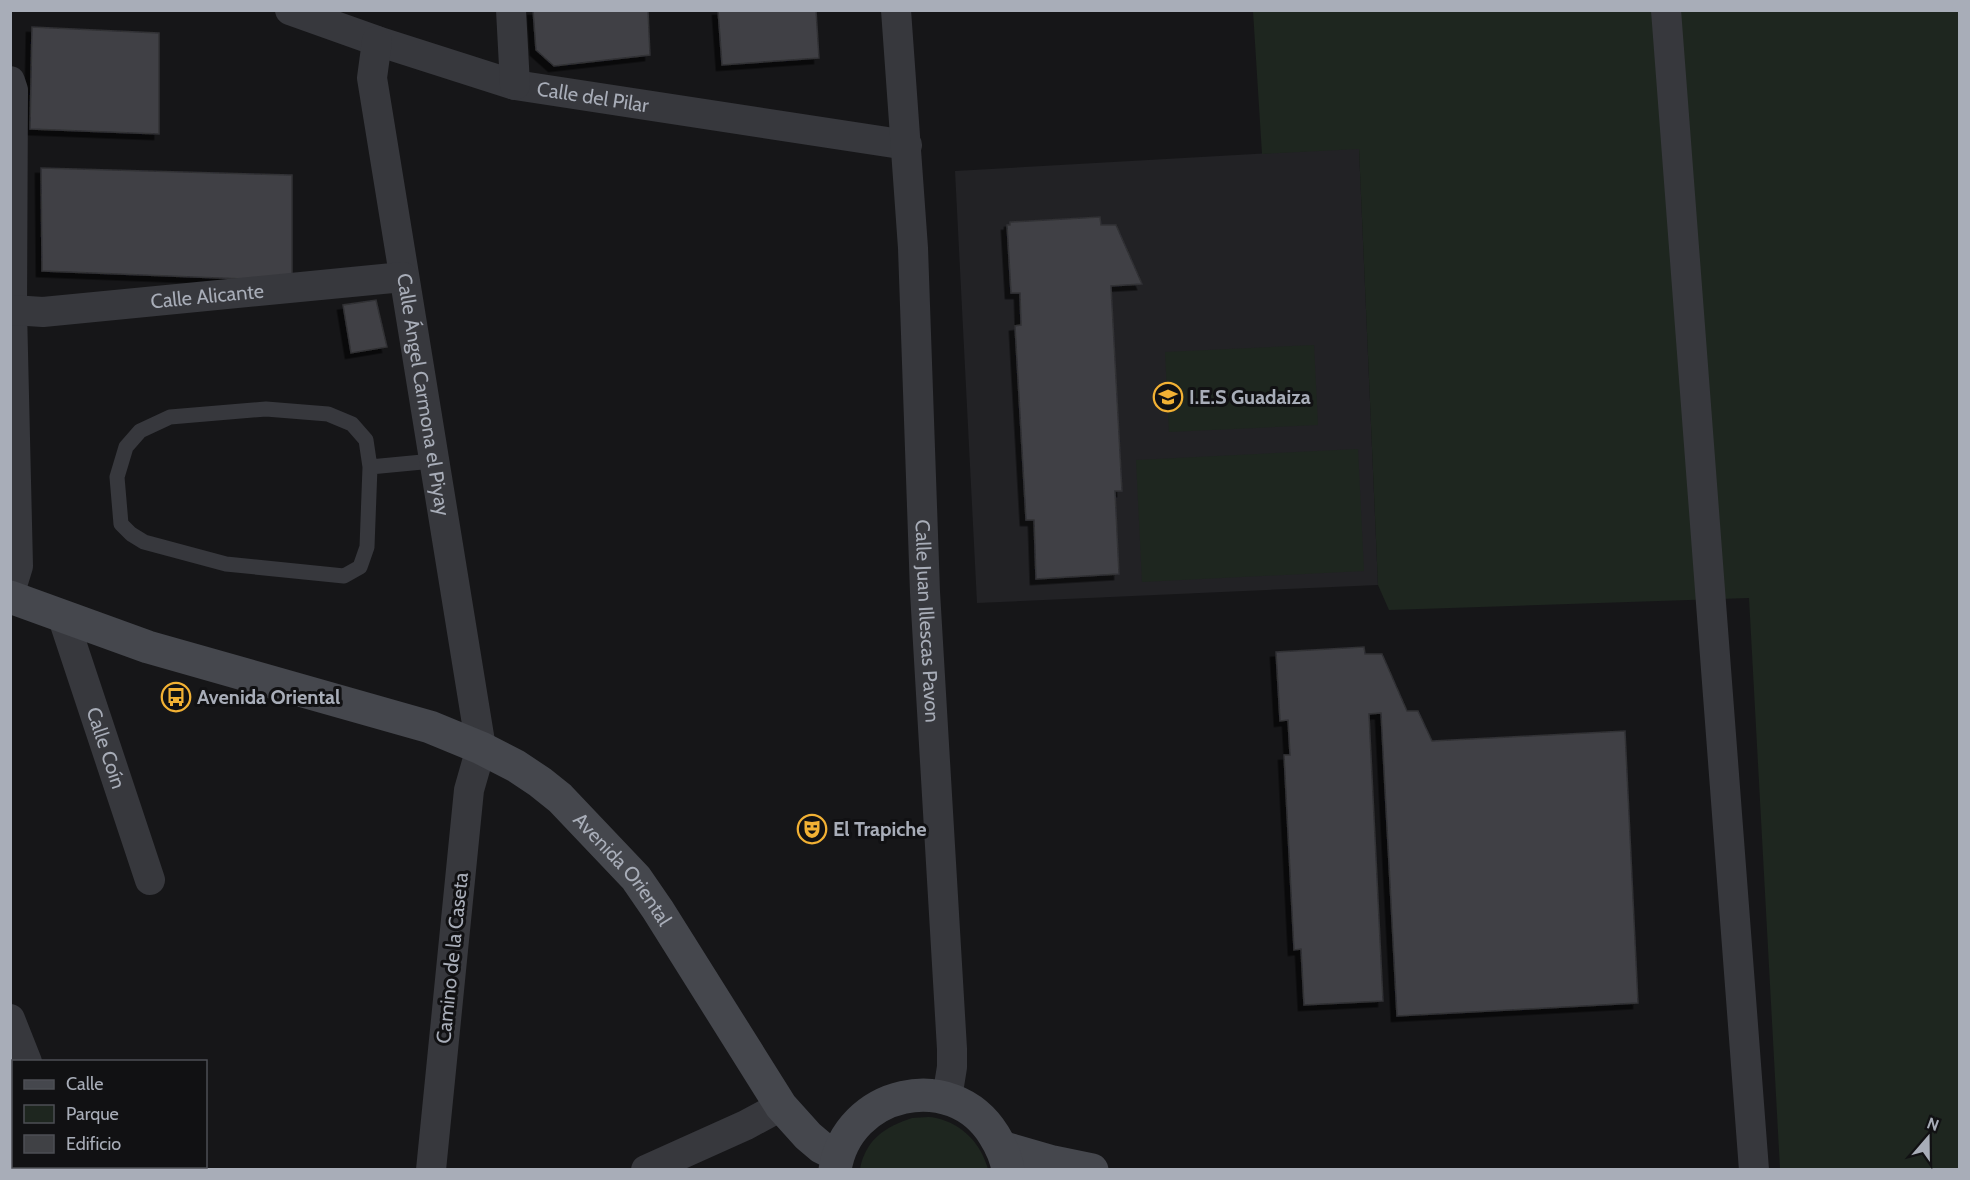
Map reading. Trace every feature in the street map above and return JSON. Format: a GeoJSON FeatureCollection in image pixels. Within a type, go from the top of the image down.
{"type":"FeatureCollection","features":[{"type":"Feature","properties":{"kind":"street","name":"Calle del Pilar"},"geometry":{"type":"LineString","coordinates":[[290,10],[377,41],[515,85],[907,145]]}},
{"type":"Feature","properties":{"kind":"street"},"geometry":{"type":"LineString","coordinates":[[511,10],[515,85]]}},
{"type":"Feature","properties":{"kind":"street","name":"Calle Juan Illescas Pavon"},"geometry":{"type":"LineString","coordinates":[[897,10],[907,145],[925,592],[952,1049],[952,1067],[947,1098]]}},
{"type":"Feature","properties":{"kind":"street"},"geometry":{"type":"LineString","coordinates":[[1666,10],[1754,1170]]}},
{"type":"Feature","properties":{"kind":"street","name":"Calle Ángel Carmona el Piyay"},"geometry":{"type":"LineString","coordinates":[[377,41],[372,78],[481,748]]}},
{"type":"Feature","properties":{"kind":"street"},"geometry":{"type":"LineString","coordinates":[[10,81],[13,90],[12,310],[18,566],[10,592]]}},
{"type":"Feature","properties":{"kind":"street","name":"Calle Alicante"},"geometry":{"type":"LineString","coordinates":[[12,310],[43,312],[403,278]]}},
{"type":"Feature","properties":{"kind":"street","name":"Avenida Oriental"},"geometry":{"type":"LineString","coordinates":[[10,597],[148,647],[430,727],[481,748],[516,766],[560,798],[636,878],[781,1106],[836,1162],[849,1131],[868,1111],[892,1099],[920,1095],[947,1098],[969,1109],[988,1126],[1004,1158]]}},
{"type":"Feature","properties":{"kind":"street","name":"Calle Coín"},"geometry":{"type":"LineString","coordinates":[[62,615],[150,880]]}},
{"type":"Feature","properties":{"kind":"street","name":"Camino de la Caseta"},"geometry":{"type":"LineString","coordinates":[[431,1170],[469,790],[481,748]]}},
{"type":"Feature","properties":{"kind":"street"},"geometry":{"type":"LineString","coordinates":[[10,1019],[26,1060]]}},
{"type":"Feature","properties":{"kind":"street"},"geometry":{"type":"LineString","coordinates":[[646,1170],[746,1125],[781,1106]]}},
{"type":"Feature","properties":{"kind":"street"},"geometry":{"type":"LineString","coordinates":[[1004,1158],[1042,1159],[1092,1170]]}},
{"type":"Feature","properties":{"kind":"lane"},"geometry":{"type":"LineString","coordinates":[[266,409],[328,414],[352,424],[366,440],[370,467],[367,548],[360,567],[344,576],[226,564],[144,542],[121,524],[117,477],[126,447],[140,431],[170,417],[266,409]]}},
{"type":"Feature","properties":{"kind":"lane"},"geometry":{"type":"LineString","coordinates":[[370,467],[433,461]]}},
{"type":"Feature","properties":{"kind":"shaded area","name":"I.E.S Guadaiza"},"geometry":{"type":"Polygon","coordinates":[[[1359,148],[1378,585],[977,603],[955,171],[1359,148]]]}},
{"type":"Feature","properties":{"kind":"green space"},"geometry":{"type":"Polygon","coordinates":[[[1253,11],[1959,11],[1959,1169],[1780,1169],[1749,598],[1389,610],[1378,585],[1359,149],[1262,154],[1253,11]]]}},
{"type":"Feature","properties":{"kind":"green space"},"geometry":{"type":"Polygon","coordinates":[[[1314,345],[1318,425],[1169,432],[1165,352],[1314,345]]]}},
{"type":"Feature","properties":{"kind":"green space"},"geometry":{"type":"Polygon","coordinates":[[[1358,449],[1364,571],[1142,582],[1136,460],[1358,449]]]}},
{"type":"Feature","properties":{"kind":"green space"},"geometry":{"type":"Polygon","coordinates":[[[912,1118],[936,1118],[955,1125],[976,1143],[988,1169],[860,1169],[867,1150],[878,1136],[885,1130],[912,1118]]]}},
{"type":"Feature","properties":{"kind":"building"},"geometry":{"type":"Polygon","coordinates":[[[533,10],[648,10],[650,55],[554,66],[536,50],[533,10]]]}},
{"type":"Feature","properties":{"kind":"building"},"geometry":{"type":"Polygon","coordinates":[[[718,10],[816,10],[819,58],[722,65],[718,10]]]}},
{"type":"Feature","properties":{"kind":"building"},"geometry":{"type":"Polygon","coordinates":[[[32,27],[159,33],[159,134],[30,129],[32,27]]]}},
{"type":"Feature","properties":{"kind":"building"},"geometry":{"type":"Polygon","coordinates":[[[41,168],[292,175],[292,281],[42,271],[41,168]]]}},
{"type":"Feature","properties":{"kind":"building"},"geometry":{"type":"Polygon","coordinates":[[[1100,217],[1101,225],[1116,225],[1142,284],[1111,286],[1122,491],[1115,491],[1119,574],[1036,579],[1034,520],[1026,520],[1015,326],[1021,325],[1020,293],[1011,293],[1007,225],[1010,225],[1010,222],[1100,217]]]}},
{"type":"Feature","properties":{"kind":"building"},"geometry":{"type":"Polygon","coordinates":[[[376,300],[387,347],[351,353],[343,305],[376,300]]]}},
{"type":"Feature","properties":{"kind":"building"},"geometry":{"type":"Polygon","coordinates":[[[1364,647],[1365,654],[1382,654],[1407,711],[1418,711],[1432,741],[1625,731],[1638,1003],[1397,1016],[1381,713],[1369,714],[1383,1001],[1304,1005],[1301,949],[1294,950],[1284,755],[1290,755],[1288,720],[1280,721],[1276,652],[1364,647]]]}},
{"type":"Feature","properties":{"kind":"place","name":"I.E.S Guadaiza"},"geometry":{"type":"Point","coordinates":[1168,397]}},
{"type":"Feature","properties":{"kind":"place","name":"Avenida Oriental"},"geometry":{"type":"Point","coordinates":[176,697]}},
{"type":"Feature","properties":{"kind":"place","name":"El Trapiche"},"geometry":{"type":"Point","coordinates":[812,829]}}]}
